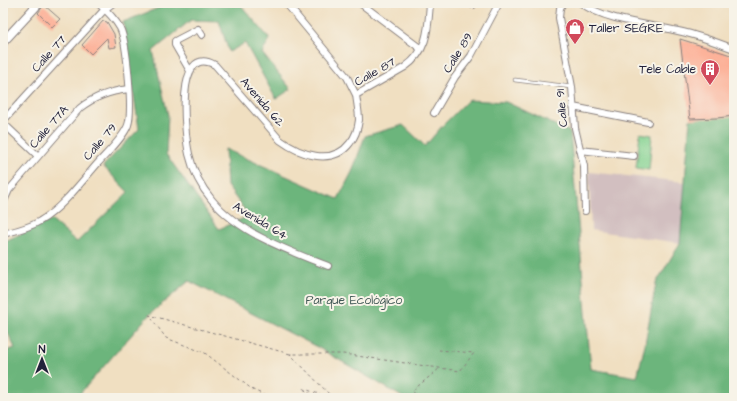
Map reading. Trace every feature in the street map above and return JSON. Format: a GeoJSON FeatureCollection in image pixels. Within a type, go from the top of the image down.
{"type":"FeatureCollection","features":[{"type":"Feature","properties":{"kind":"main road"},"geometry":{"type":"LineString","coordinates":[[3,42],[39,3]]}},
{"type":"Feature","properties":{"kind":"street","name":"Calle 79"},"geometry":{"type":"LineString","coordinates":[[3,232],[39,222],[48,216],[114,145],[128,125],[130,113],[126,45],[120,27],[98,3]]}},
{"type":"Feature","properties":{"kind":"street","name":"Calle 77"},"geometry":{"type":"LineString","coordinates":[[3,122],[105,9],[114,3]]}},
{"type":"Feature","properties":{"kind":"street"},"geometry":{"type":"LineString","coordinates":[[286,3],[347,77],[356,95]]}},
{"type":"Feature","properties":{"kind":"street"},"geometry":{"type":"LineString","coordinates":[[360,3],[421,49]]}},
{"type":"Feature","properties":{"kind":"street","name":"Calle 87"},"geometry":{"type":"LineString","coordinates":[[308,155],[331,155],[339,153],[346,148],[356,133],[359,121],[356,95],[411,63],[421,49],[428,32],[430,3]]}},
{"type":"Feature","properties":{"kind":"street","name":"Calle 89"},"geometry":{"type":"LineString","coordinates":[[434,113],[455,77],[471,56],[498,3]]}},
{"type":"Feature","properties":{"kind":"street","name":"Calle 91"},"geometry":{"type":"LineString","coordinates":[[563,3],[560,8],[559,18],[572,87],[575,128],[584,166],[585,211]]}},
{"type":"Feature","properties":{"kind":"street"},"geometry":{"type":"LineString","coordinates":[[580,3],[587,8],[603,14],[694,35],[734,49]]}},
{"type":"Feature","properties":{"kind":"street"},"geometry":{"type":"LineString","coordinates":[[190,71],[175,45],[175,41],[198,30],[202,35]]}},
{"type":"Feature","properties":{"kind":"street","name":"Avenida 62"},"geometry":{"type":"LineString","coordinates":[[190,71],[200,62],[210,62],[220,70],[280,140],[294,149],[308,155]]}},
{"type":"Feature","properties":{"kind":"street","name":"Avenida 64"},"geometry":{"type":"LineString","coordinates":[[190,71],[185,89],[188,146],[193,168],[205,192],[219,208],[237,222],[276,245],[328,266]]}},
{"type":"Feature","properties":{"kind":"street","name":"Calle 77A"},"geometry":{"type":"LineString","coordinates":[[3,203],[9,190],[80,108],[87,102],[113,91],[129,90]]}},
{"type":"Feature","properties":{"kind":"street"},"geometry":{"type":"LineString","coordinates":[[573,107],[648,122]]}},
{"type":"Feature","properties":{"kind":"street"},"geometry":{"type":"LineString","coordinates":[[3,122],[38,156]]}},
{"type":"Feature","properties":{"kind":"street"},"geometry":{"type":"LineString","coordinates":[[580,150],[634,156]]}},
{"type":"Feature","properties":{"kind":"lane"},"geometry":{"type":"LineString","coordinates":[[515,80],[572,87]]}},
{"type":"Feature","properties":{"kind":"path"},"geometry":{"type":"LineString","coordinates":[[271,398],[253,390],[205,353],[166,338],[149,315],[290,354],[343,354],[460,371],[474,353],[440,350]]}},
{"type":"Feature","properties":{"kind":"path"},"geometry":{"type":"LineString","coordinates":[[290,354],[333,398]]}},
{"type":"Feature","properties":{"kind":"path"},"geometry":{"type":"LineString","coordinates":[[420,398],[412,390],[440,368]]}},
{"type":"Feature","properties":{"kind":"path"},"geometry":{"type":"LineString","coordinates":[[316,398],[302,388],[330,398]]}},
{"type":"Feature","properties":{"kind":"shaded area"},"geometry":{"type":"Polygon","coordinates":[[[589,172],[685,182],[680,243],[591,230],[589,172]]]}},
{"type":"Feature","properties":{"kind":"green space","name":"Parque Ecológico"},"geometry":{"type":"Polygon","coordinates":[[[171,3],[239,3],[270,39],[262,53],[291,89],[276,99],[245,43],[229,52],[219,21],[191,20],[153,51],[168,115],[166,154],[219,229],[249,216],[227,186],[225,149],[338,199],[352,172],[365,136],[403,125],[425,146],[468,100],[506,102],[570,132],[591,369],[637,377],[644,349],[656,283],[680,243],[690,119],[734,115],[734,398],[404,398],[319,348],[189,281],[149,315],[76,398],[3,398],[3,352],[15,348],[3,323],[3,242],[51,220],[77,242],[128,192],[103,166],[139,129],[123,22],[171,3]]]}},
{"type":"Feature","properties":{"kind":"green space"},"geometry":{"type":"Polygon","coordinates":[[[640,133],[652,135],[649,170],[636,168],[640,133]]]}},
{"type":"Feature","properties":{"kind":"building"},"geometry":{"type":"Polygon","coordinates":[[[44,5],[60,19],[52,27],[38,13],[44,5]]]}},
{"type":"Feature","properties":{"kind":"building"},"geometry":{"type":"Polygon","coordinates":[[[103,21],[107,22],[114,34],[116,47],[109,48],[107,38],[91,54],[82,45],[103,21]]]}},
{"type":"Feature","properties":{"kind":"building","name":"Tele Cable"},"geometry":{"type":"Polygon","coordinates":[[[680,39],[734,56],[734,116],[690,119],[680,39]]]}},
{"type":"Feature","properties":{"kind":"place","name":"Taller SEGRE"},"geometry":{"type":"Point","coordinates":[575,45]}},
{"type":"Feature","properties":{"kind":"place","name":"Tele Cable"},"geometry":{"type":"Point","coordinates":[710,86]}}]}
